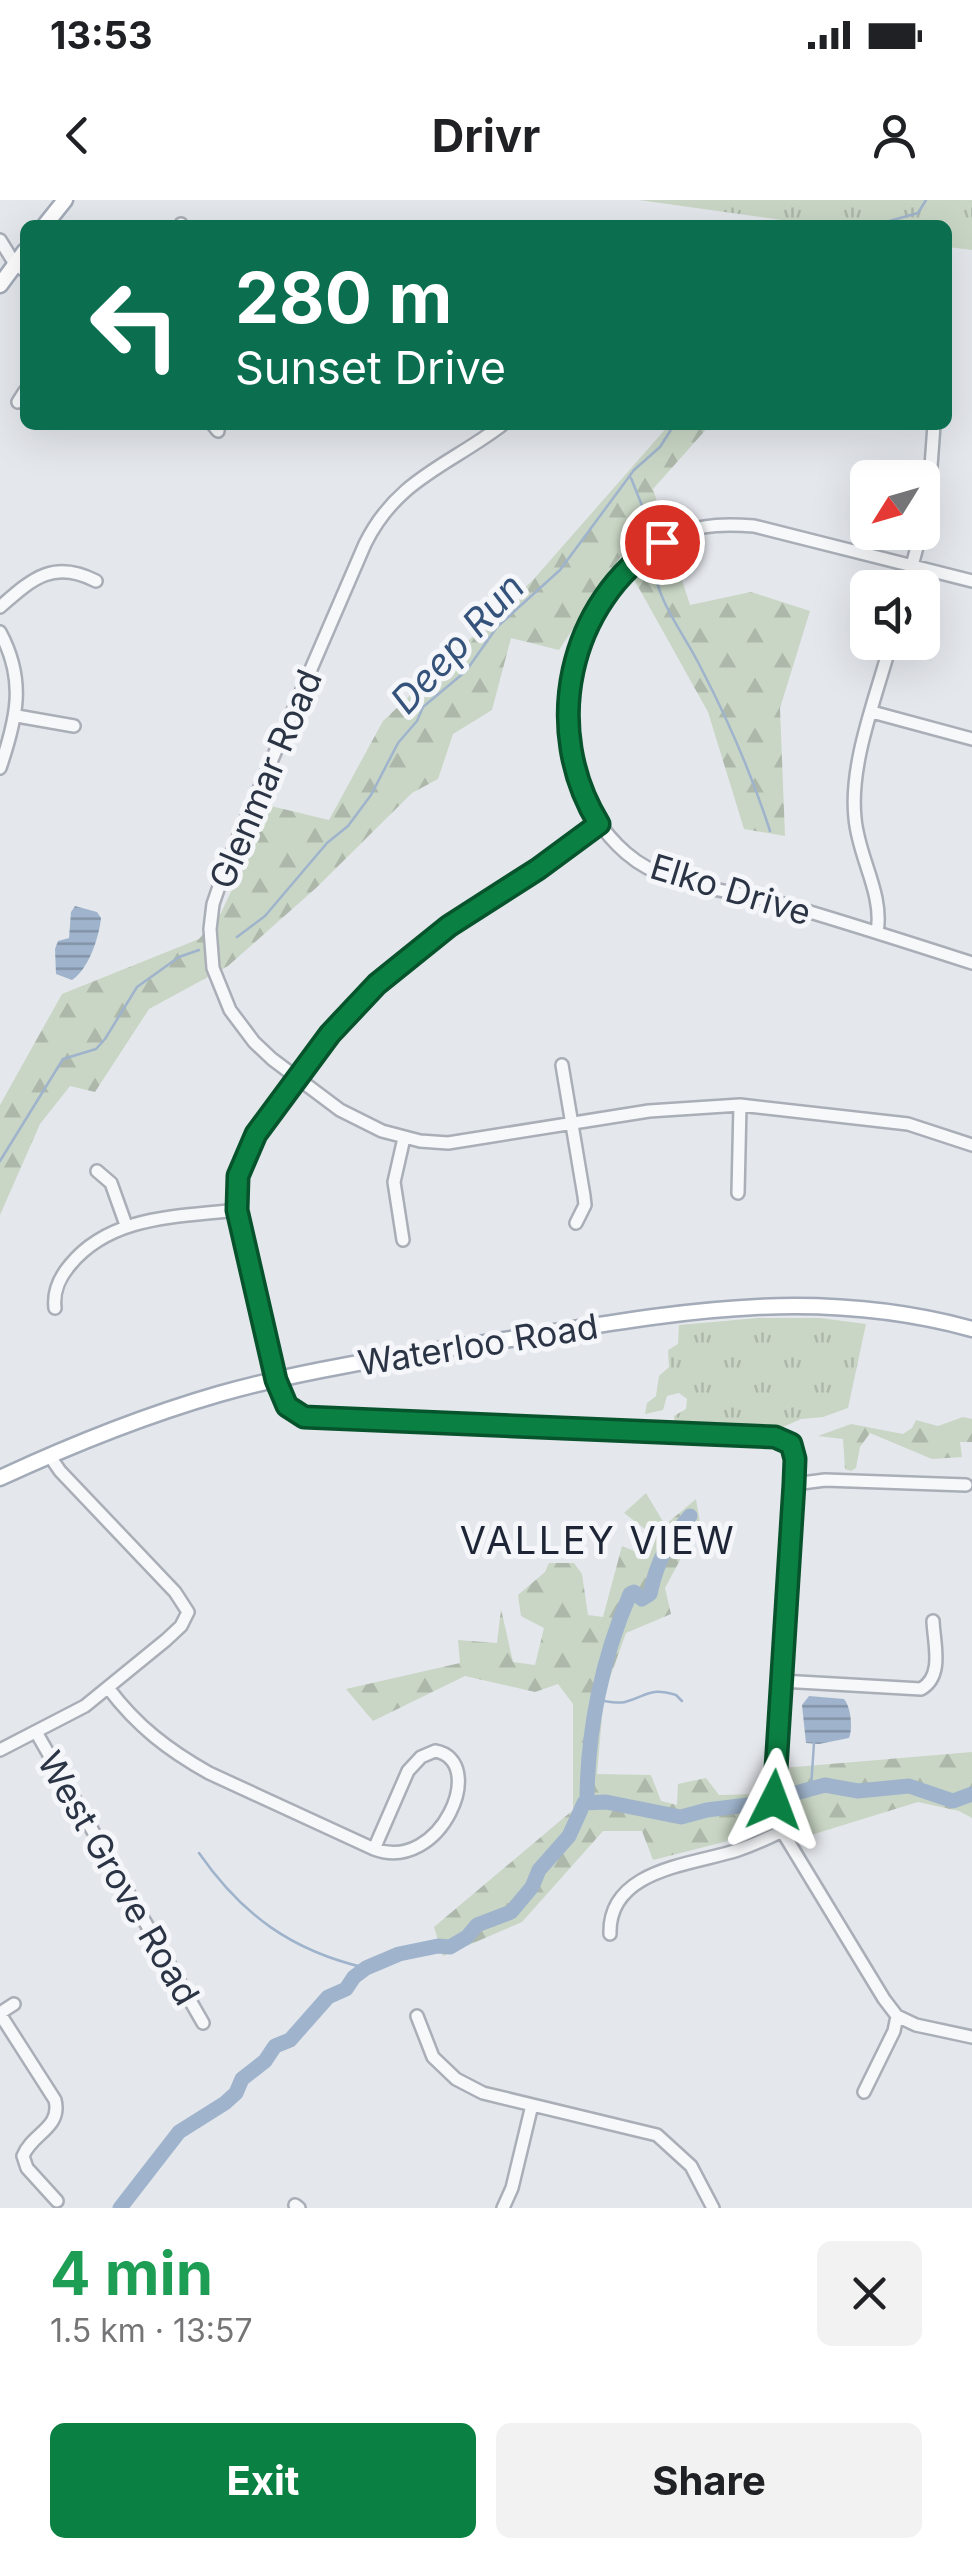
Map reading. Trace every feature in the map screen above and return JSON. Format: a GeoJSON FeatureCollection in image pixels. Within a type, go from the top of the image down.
{"type":"FeatureCollection","features":[{"type":"Feature","properties":{"kind":"main road"},"geometry":{"type":"LineString","coordinates":[[49,220],[65,200]]}},
{"type":"Feature","properties":{"kind":"main road"},"geometry":{"type":"LineString","coordinates":[[0,284],[20,267]]}},
{"type":"Feature","properties":{"kind":"main road","name":"Waterloo Road"},"geometry":{"type":"LineString","coordinates":[[0,1478],[139,1420],[276,1380],[672,1313],[751,1305],[825,1305],[911,1315],[972,1330]]}},
{"type":"Feature","properties":{"kind":"street"},"geometry":{"type":"LineString","coordinates":[[0,240],[20,267]]}},
{"type":"Feature","properties":{"kind":"street","name":"Glenmar Road"},"geometry":{"type":"LineString","coordinates":[[494,430],[418,478],[386,507],[375,524],[220,880],[210,929],[214,968],[230,1010],[254,1042],[297,1078],[362,1123],[404,1138],[448,1143],[668,1109],[740,1105],[908,1124],[972,1145]]}},
{"type":"Feature","properties":{"kind":"street"},"geometry":{"type":"LineString","coordinates":[[931,460],[934,430]]}},
{"type":"Feature","properties":{"kind":"street","name":"Elko Drive"},"geometry":{"type":"LineString","coordinates":[[972,581],[774,529],[724,524],[680,533],[627,567],[612,584],[588,626],[570,691],[568,733],[574,770],[599,824],[627,854],[659,874],[698,886],[738,892],[972,963]]}},
{"type":"Feature","properties":{"kind":"street"},"geometry":{"type":"LineString","coordinates":[[911,570],[917,550]]}},
{"type":"Feature","properties":{"kind":"street"},"geometry":{"type":"LineString","coordinates":[[0,607],[35,578],[47,574],[71,571],[96,581]]}},
{"type":"Feature","properties":{"kind":"street"},"geometry":{"type":"LineString","coordinates":[[0,632],[15,664],[19,697],[0,768]]}},
{"type":"Feature","properties":{"kind":"street"},"geometry":{"type":"LineString","coordinates":[[877,932],[879,912],[854,818],[858,768],[887,660]]}},
{"type":"Feature","properties":{"kind":"street"},"geometry":{"type":"LineString","coordinates":[[872,712],[972,738]]}},
{"type":"Feature","properties":{"kind":"street"},"geometry":{"type":"LineString","coordinates":[[17,716],[74,726]]}},
{"type":"Feature","properties":{"kind":"street"},"geometry":{"type":"LineString","coordinates":[[599,824],[408,957],[354,1007],[248,1148],[238,1176],[237,1210],[276,1380],[287,1406],[304,1417],[775,1437],[791,1444],[794,1484],[774,1800],[782,1831],[898,2016],[916,2025],[972,2037]]}},
{"type":"Feature","properties":{"kind":"street"},"geometry":{"type":"LineString","coordinates":[[562,1065],[584,1206],[576,1223]]}},
{"type":"Feature","properties":{"kind":"street"},"geometry":{"type":"LineString","coordinates":[[738,1194],[740,1105]]}},
{"type":"Feature","properties":{"kind":"street"},"geometry":{"type":"LineString","coordinates":[[403,1240],[394,1182],[404,1138]]}},
{"type":"Feature","properties":{"kind":"street"},"geometry":{"type":"LineString","coordinates":[[97,1171],[111,1183],[126,1225]]}},
{"type":"Feature","properties":{"kind":"street"},"geometry":{"type":"LineString","coordinates":[[54,1308],[56,1287],[72,1262],[97,1240],[126,1225],[237,1210]]}},
{"type":"Feature","properties":{"kind":"street"},"geometry":{"type":"LineString","coordinates":[[0,1750],[67,1718],[109,1689],[181,1626],[188,1612],[175,1592],[49,1455]]}},
{"type":"Feature","properties":{"kind":"street"},"geometry":{"type":"LineString","coordinates":[[794,1484],[825,1480],[966,1486]]}},
{"type":"Feature","properties":{"kind":"street"},"geometry":{"type":"LineString","coordinates":[[781,1682],[921,1689],[936,1673],[934,1622]]}},
{"type":"Feature","properties":{"kind":"street"},"geometry":{"type":"LineString","coordinates":[[109,1689],[142,1728],[184,1759],[374,1849],[387,1854],[410,1853],[437,1831],[460,1780],[460,1771],[450,1756],[435,1751],[415,1763],[374,1849]]}},
{"type":"Feature","properties":{"kind":"street","name":"West Grove Road"},"geometry":{"type":"LineString","coordinates":[[36,1732],[203,2023]]}},
{"type":"Feature","properties":{"kind":"street"},"geometry":{"type":"LineString","coordinates":[[610,1934],[613,1909],[650,1874],[738,1850],[782,1831]]}},
{"type":"Feature","properties":{"kind":"street"},"geometry":{"type":"LineString","coordinates":[[14,2004],[0,2014],[55,2100],[58,2111],[54,2122],[29,2144],[23,2156],[27,2168],[58,2201]]}},
{"type":"Feature","properties":{"kind":"street"},"geometry":{"type":"LineString","coordinates":[[418,2016],[433,2057],[456,2079],[483,2093],[657,2135],[691,2166],[713,2208]]}},
{"type":"Feature","properties":{"kind":"street"},"geometry":{"type":"LineString","coordinates":[[864,2092],[898,2016]]}},
{"type":"Feature","properties":{"kind":"street"},"geometry":{"type":"LineString","coordinates":[[503,2208],[512,2188],[532,2105]]}},
{"type":"Feature","properties":{"kind":"green space"},"geometry":{"type":"Polygon","coordinates":[[[639,200],[972,200],[972,250],[952,248],[952,220],[781,220],[639,200]]]}},
{"type":"Feature","properties":{"kind":"green space"},"geometry":{"type":"Polygon","coordinates":[[[665,430],[706,430],[653,489],[690,605],[751,592],[810,611],[780,708],[785,836],[744,829],[708,712],[621,556],[559,650],[511,638],[492,710],[453,734],[438,779],[412,793],[316,888],[228,966],[149,1009],[95,1092],[70,1086],[40,1124],[0,1215],[0,1105],[62,994],[199,939],[221,913],[271,806],[329,820],[383,721],[533,580],[665,430]]]}},
{"type":"Feature","properties":{"kind":"green space"},"geometry":{"type":"Polygon","coordinates":[[[758,1318],[820,1318],[866,1324],[848,1408],[823,1417],[801,1419],[774,1431],[675,1428],[674,1416],[686,1409],[687,1399],[679,1393],[667,1396],[663,1410],[645,1414],[647,1403],[656,1396],[659,1376],[669,1367],[668,1350],[678,1344],[679,1325],[758,1318]]]}},
{"type":"Feature","properties":{"kind":"green space"},"geometry":{"type":"Polygon","coordinates":[[[963,1417],[972,1419],[972,1442],[960,1442],[962,1457],[932,1459],[870,1433],[860,1447],[856,1468],[851,1471],[845,1469],[843,1439],[818,1436],[851,1424],[903,1434],[916,1420],[938,1426],[963,1417]]]}},
{"type":"Feature","properties":{"kind":"green space"},"geometry":{"type":"Polygon","coordinates":[[[646,1493],[665,1525],[696,1499],[700,1523],[665,1588],[671,1614],[626,1633],[604,1694],[597,1774],[651,1775],[661,1801],[677,1805],[678,1784],[706,1778],[719,1795],[766,1794],[771,1830],[653,1860],[642,1831],[603,1831],[522,1922],[443,1956],[434,1927],[573,1810],[573,1704],[558,1684],[535,1692],[465,1676],[373,1721],[346,1689],[460,1663],[458,1640],[497,1643],[501,1609],[513,1662],[535,1665],[544,1628],[521,1616],[518,1595],[545,1572],[549,1563],[574,1563],[582,1574],[588,1615],[603,1617],[622,1546],[644,1555],[653,1535],[624,1513],[646,1493]]]}},
{"type":"Feature","properties":{"kind":"green space"},"geometry":{"type":"Polygon","coordinates":[[[972,1752],[972,1818],[959,1811],[918,1802],[798,1839],[783,1768],[972,1752]]]}},
{"type":"Feature","properties":{"kind":"water"},"geometry":{"type":"Polygon","coordinates":[[[75,906],[97,912],[101,918],[92,952],[72,980],[56,974],[55,949],[58,941],[69,938],[75,906]]]}},
{"type":"Feature","properties":{"kind":"water"},"geometry":{"type":"Polygon","coordinates":[[[809,1696],[844,1699],[851,1718],[849,1738],[806,1743],[802,1705],[809,1696]]]}},
{"type":"Feature","properties":{"kind":"waterway","name":"Deep Run"},"geometry":{"type":"LineString","coordinates":[[893,220],[918,213],[926,200]]}},
{"type":"Feature","properties":{"kind":"waterway","name":"Deep Run"},"geometry":{"type":"LineString","coordinates":[[237,937],[265,916],[327,843],[348,826],[423,707],[466,671],[497,627],[560,570],[634,470],[660,447],[671,430]]}},
{"type":"Feature","properties":{"kind":"waterway"},"geometry":{"type":"LineString","coordinates":[[631,478],[647,529]]}},
{"type":"Feature","properties":{"kind":"waterway"},"geometry":{"type":"LineString","coordinates":[[653,564],[666,605],[739,748],[770,831]]}},
{"type":"Feature","properties":{"kind":"waterway","name":"Deep Run"},"geometry":{"type":"LineString","coordinates":[[0,1161],[63,1059],[96,1049],[137,987],[179,957],[199,950]]}},
{"type":"Feature","properties":{"kind":"waterway"},"geometry":{"type":"LineString","coordinates":[[587,1802],[598,1696],[620,1618],[630,1594],[634,1592],[642,1599],[650,1594],[664,1552],[690,1516]]}},
{"type":"Feature","properties":{"kind":"waterway"},"geometry":{"type":"LineString","coordinates":[[598,1700],[622,1703],[659,1692],[676,1695],[682,1701]]}},
{"type":"Feature","properties":{"kind":"waterway"},"geometry":{"type":"LineString","coordinates":[[811,1788],[814,1743]]}},
{"type":"Feature","properties":{"kind":"waterway"},"geometry":{"type":"LineString","coordinates":[[785,1796],[825,1785],[858,1791],[909,1786],[953,1801],[972,1794]]}},
{"type":"Feature","properties":{"kind":"waterway"},"geometry":{"type":"LineString","coordinates":[[120,2208],[179,2132],[225,2103],[236,2093],[242,2079],[265,2061],[275,2046],[290,2040],[328,1997],[346,1989],[354,1977],[399,1954],[450,1947],[477,1925],[511,1912],[532,1887],[539,1870],[569,1836],[584,1803],[606,1802],[681,1817],[764,1803]]}},
{"type":"Feature","properties":{"kind":"waterway"},"geometry":{"type":"LineString","coordinates":[[199,1853],[233,1895],[271,1927],[315,1952],[366,1968]]}},
{"type":"Feature","properties":{"kind":"district","name":"VALLEY VIEW"},"geometry":{"type":"Point","coordinates":[598,1540]}},
{"type":"Feature","properties":{"kind":"route"},"geometry":{"type":"LineString","coordinates":[[662,542],[627,567],[612,584],[588,626],[574,671],[568,716],[570,754],[580,789],[599,824],[449,926],[408,957],[354,1007],[256,1134],[238,1176],[237,1210],[276,1380],[287,1406],[304,1417],[775,1437],[791,1444],[794,1484],[774,1800]]}}]}
